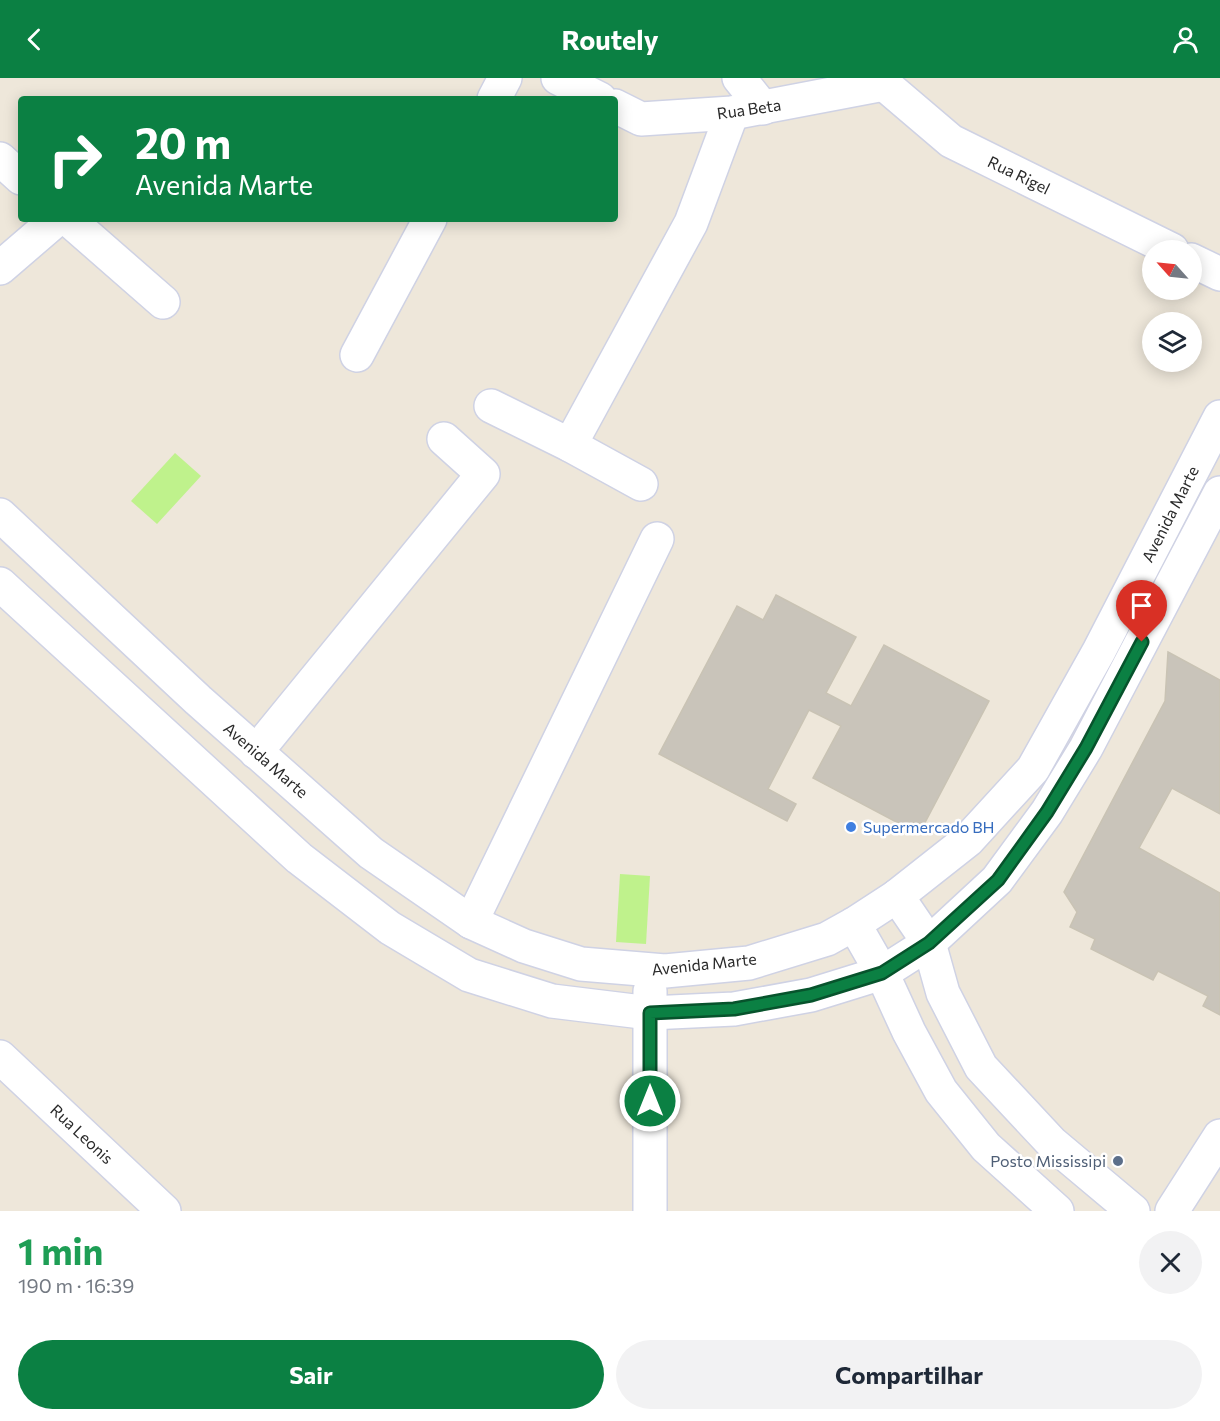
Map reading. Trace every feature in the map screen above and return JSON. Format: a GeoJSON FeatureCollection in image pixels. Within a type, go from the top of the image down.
{"type":"FeatureCollection","features":[{"type":"Feature","properties":{"kind":"street"},"geometry":{"type":"LineString","coordinates":[[496,96],[505,78]]}},
{"type":"Feature","properties":{"kind":"street"},"geometry":{"type":"LineString","coordinates":[[558,78],[594,96]]}},
{"type":"Feature","properties":{"kind":"street"},"geometry":{"type":"LineString","coordinates":[[570,445],[691,223],[747,111],[739,78]]}},
{"type":"Feature","properties":{"kind":"street","name":"Rua Beta"},"geometry":{"type":"LineString","coordinates":[[618,108],[641,119],[747,111],[883,81]]}},
{"type":"Feature","properties":{"kind":"street","name":"Rua Rigel"},"geometry":{"type":"LineString","coordinates":[[883,81],[951,141],[1152,240]]}},
{"type":"Feature","properties":{"kind":"street"},"geometry":{"type":"LineString","coordinates":[[0,159],[18,175]]}},
{"type":"Feature","properties":{"kind":"street"},"geometry":{"type":"LineString","coordinates":[[0,268],[54,222]]}},
{"type":"Feature","properties":{"kind":"street"},"geometry":{"type":"LineString","coordinates":[[71,222],[162,302]]}},
{"type":"Feature","properties":{"kind":"street"},"geometry":{"type":"LineString","coordinates":[[357,355],[427,222]]}},
{"type":"Feature","properties":{"kind":"street"},"geometry":{"type":"LineString","coordinates":[[1202,265],[1220,274]]}},
{"type":"Feature","properties":{"kind":"street"},"geometry":{"type":"LineString","coordinates":[[491,406],[570,445],[641,484]]}},
{"type":"Feature","properties":{"kind":"street","name":"Avenida Marte"},"geometry":{"type":"LineString","coordinates":[[0,515],[189,692],[371,852],[471,922],[524,946],[581,964],[649,971],[749,963],[827,939],[897,896],[968,840],[1033,769],[1099,651],[1220,417]]}},
{"type":"Feature","properties":{"kind":"street"},"geometry":{"type":"LineString","coordinates":[[256,752],[483,474],[444,439]]}},
{"type":"Feature","properties":{"kind":"street","name":"Avenida Marte"},"geometry":{"type":"LineString","coordinates":[[0,584],[299,858],[390,928],[469,975],[552,1001],[650,1013],[734,1009],[811,995],[882,973],[929,943],[998,880],[1047,812],[1086,748],[1220,493]]}},
{"type":"Feature","properties":{"kind":"street"},"geometry":{"type":"LineString","coordinates":[[471,922],[657,539]]}},
{"type":"Feature","properties":{"kind":"street"},"geometry":{"type":"LineString","coordinates":[[897,896],[929,943],[943,993],[981,1067],[1052,1143],[1117,1206]]}},
{"type":"Feature","properties":{"kind":"street"},"geometry":{"type":"LineString","coordinates":[[854,924],[882,973],[909,1032],[941,1091],[986,1147],[1057,1211]]}},
{"type":"Feature","properties":{"kind":"street"},"geometry":{"type":"LineString","coordinates":[[649,971],[650,1211]]}},
{"type":"Feature","properties":{"kind":"street","name":"Rua Leonis"},"geometry":{"type":"LineString","coordinates":[[0,1057],[164,1211]]}},
{"type":"Feature","properties":{"kind":"street"},"geometry":{"type":"LineString","coordinates":[[1172,1211],[1220,1136]]}},
{"type":"Feature","properties":{"kind":"green space"},"geometry":{"type":"Polygon","coordinates":[[[175,453],[201,476],[157,524],[131,501],[175,453]]]}},
{"type":"Feature","properties":{"kind":"green space"},"geometry":{"type":"Polygon","coordinates":[[[620,874],[650,876],[646,944],[616,942],[620,874]]]}},
{"type":"Feature","properties":{"kind":"building"},"geometry":{"type":"Polygon","coordinates":[[[776,595],[856,637],[826,693],[851,706],[884,645],[989,701],[919,834],[813,778],[841,726],[809,710],[768,789],[796,804],[787,821],[659,754],[737,606],[763,620],[776,595]]]}},
{"type":"Feature","properties":{"kind":"building"},"geometry":{"type":"Polygon","coordinates":[[[1168,652],[1220,680],[1220,814],[1172,788],[1139,848],[1220,893],[1220,1015],[1203,1006],[1208,996],[1158,971],[1153,980],[1091,949],[1095,939],[1070,927],[1077,912],[1064,892],[1165,701],[1168,652]]]}},
{"type":"Feature","properties":{"kind":"place","name":"Supermercado BH"},"geometry":{"type":"Point","coordinates":[851,827]}},
{"type":"Feature","properties":{"kind":"place","name":"Posto Mississipi"},"geometry":{"type":"Point","coordinates":[1118,1161]}},
{"type":"Feature","properties":{"kind":"route"},"geometry":{"type":"LineString","coordinates":[[650,1101],[650,1013],[734,1009],[811,995],[882,973],[929,943],[998,880],[1047,812],[1086,748],[1142,642]]}}]}
